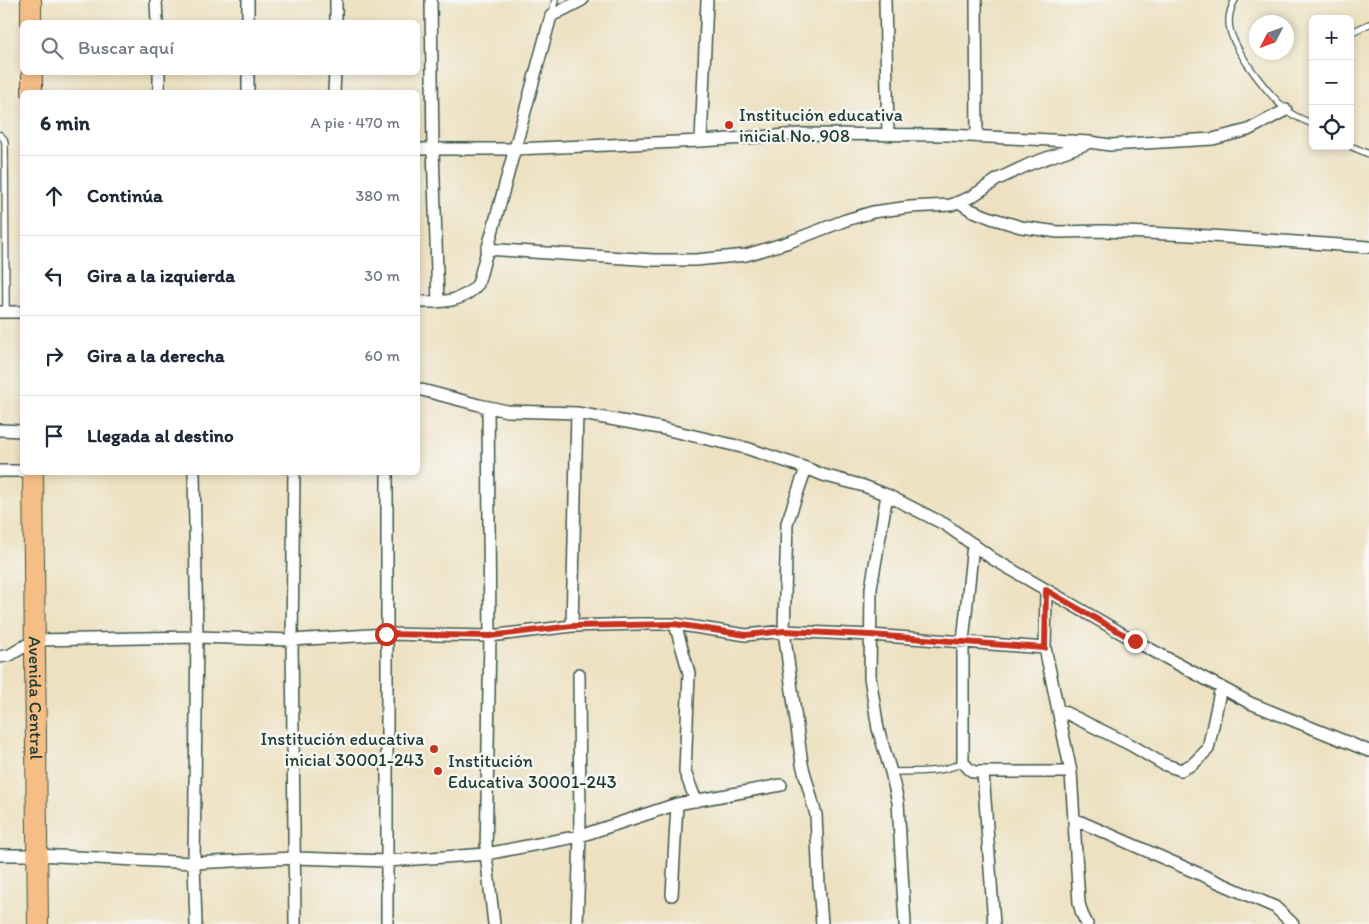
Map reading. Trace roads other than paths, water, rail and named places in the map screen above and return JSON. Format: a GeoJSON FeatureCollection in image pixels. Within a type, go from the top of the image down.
{"type":"FeatureCollection","features":[{"type":"Feature","properties":{"kind":"highway"},"geometry":{"type":"LineString","coordinates":[[31,0],[32,20]]}},
{"type":"Feature","properties":{"kind":"highway"},"geometry":{"type":"LineString","coordinates":[[32,75],[32,90]]}},
{"type":"Feature","properties":{"kind":"highway","name":"Avenida Central"},"geometry":{"type":"LineString","coordinates":[[33,475],[38,924]]}},
{"type":"Feature","properties":{"kind":"street"},"geometry":{"type":"LineString","coordinates":[[156,0],[157,20]]}},
{"type":"Feature","properties":{"kind":"street"},"geometry":{"type":"LineString","coordinates":[[248,0],[248,20]]}},
{"type":"Feature","properties":{"kind":"street"},"geometry":{"type":"LineString","coordinates":[[336,0],[336,20]]}},
{"type":"Feature","properties":{"kind":"street"},"geometry":{"type":"LineString","coordinates":[[431,0],[438,302]]}},
{"type":"Feature","properties":{"kind":"street"},"geometry":{"type":"LineString","coordinates":[[420,302],[454,300],[472,292],[478,284],[551,16],[582,0]]}},
{"type":"Feature","properties":{"kind":"street"},"geometry":{"type":"LineString","coordinates":[[701,141],[707,0]]}},
{"type":"Feature","properties":{"kind":"street"},"geometry":{"type":"LineString","coordinates":[[886,0],[888,134]]}},
{"type":"Feature","properties":{"kind":"street"},"geometry":{"type":"LineString","coordinates":[[976,0],[977,136]]}},
{"type":"Feature","properties":{"kind":"street"},"geometry":{"type":"LineString","coordinates":[[159,75],[159,90]]}},
{"type":"Feature","properties":{"kind":"street"},"geometry":{"type":"LineString","coordinates":[[248,75],[248,90]]}},
{"type":"Feature","properties":{"kind":"street"},"geometry":{"type":"LineString","coordinates":[[334,90],[335,75]]}},
{"type":"Feature","properties":{"kind":"street"},"geometry":{"type":"LineString","coordinates":[[420,149],[515,149],[701,141],[801,134],[977,136],[1090,142],[1110,145],[1213,138],[1248,130],[1286,110]]}},
{"type":"Feature","properties":{"kind":"street"},"geometry":{"type":"LineString","coordinates":[[487,249],[653,260],[696,260],[746,255],[873,212],[910,207],[951,206],[971,197],[998,179],[1090,142]]}},
{"type":"Feature","properties":{"kind":"street"},"geometry":{"type":"LineString","coordinates":[[959,202],[971,210],[991,218],[1021,227],[1058,232],[1104,231],[1182,234],[1369,247]]}},
{"type":"Feature","properties":{"kind":"street"},"geometry":{"type":"LineString","coordinates":[[3,312],[20,312]]}},
{"type":"Feature","properties":{"kind":"street"},"geometry":{"type":"LineString","coordinates":[[420,390],[488,408],[577,413],[660,428],[746,448],[823,475],[864,486],[887,495],[946,525],[993,559],[1135,641],[1250,703],[1369,751]]}},
{"type":"Feature","properties":{"kind":"street"},"geometry":{"type":"LineString","coordinates":[[488,408],[490,636],[486,854],[494,924]]}},
{"type":"Feature","properties":{"kind":"street"},"geometry":{"type":"LineString","coordinates":[[572,626],[577,413]]}},
{"type":"Feature","properties":{"kind":"street"},"geometry":{"type":"LineString","coordinates":[[0,430],[20,430]]}},
{"type":"Feature","properties":{"kind":"street"},"geometry":{"type":"LineString","coordinates":[[806,468],[787,523],[784,631],[802,764],[816,814],[822,924]]}},
{"type":"Feature","properties":{"kind":"street"},"geometry":{"type":"LineString","coordinates":[[0,471],[20,471]]}},
{"type":"Feature","properties":{"kind":"street"},"geometry":{"type":"LineString","coordinates":[[194,475],[197,637],[194,863],[196,924]]}},
{"type":"Feature","properties":{"kind":"street"},"geometry":{"type":"LineString","coordinates":[[294,475],[292,640],[295,924]]}},
{"type":"Feature","properties":{"kind":"street"},"geometry":{"type":"LineString","coordinates":[[387,475],[387,924]]}},
{"type":"Feature","properties":{"kind":"street"},"geometry":{"type":"LineString","coordinates":[[887,495],[871,588],[870,677],[878,729],[898,802],[905,924]]}},
{"type":"Feature","properties":{"kind":"street"},"geometry":{"type":"LineString","coordinates":[[972,544],[963,642],[963,762],[974,772],[1071,772]]}},
{"type":"Feature","properties":{"kind":"street"},"geometry":{"type":"LineString","coordinates":[[1046,590],[1045,648],[1071,772],[1080,903],[1082,914],[1087,924]]}},
{"type":"Feature","properties":{"kind":"street"},"geometry":{"type":"LineString","coordinates":[[675,624],[689,673],[685,772],[696,801]]}},
{"type":"Feature","properties":{"kind":"street"},"geometry":{"type":"LineString","coordinates":[[0,658],[10,655],[35,640],[197,637],[292,640],[386,634],[490,636],[572,626],[675,624],[746,635],[784,631],[871,635],[1045,648]]}},
{"type":"Feature","properties":{"kind":"street"},"geometry":{"type":"LineString","coordinates":[[578,924],[580,836],[579,674]]}},
{"type":"Feature","properties":{"kind":"street"},"geometry":{"type":"LineString","coordinates":[[1058,709],[1131,745],[1163,764],[1181,770],[1193,764],[1208,749],[1222,687]]}},
{"type":"Feature","properties":{"kind":"street"},"geometry":{"type":"LineString","coordinates":[[983,772],[994,924]]}},
{"type":"Feature","properties":{"kind":"street"},"geometry":{"type":"LineString","coordinates":[[0,855],[38,855],[194,863],[294,858],[388,861],[486,854],[580,836],[677,804],[781,784]]}},
{"type":"Feature","properties":{"kind":"street"},"geometry":{"type":"LineString","coordinates":[[672,895],[677,804]]}},
{"type":"Feature","properties":{"kind":"street"},"geometry":{"type":"LineString","coordinates":[[1074,819],[1275,907],[1293,924]]}},
{"type":"Feature","properties":{"kind":"lane"},"geometry":{"type":"LineString","coordinates":[[551,16],[555,0]]}},
{"type":"Feature","properties":{"kind":"lane"},"geometry":{"type":"LineString","coordinates":[[1235,0],[1230,12],[1229,24],[1232,40],[1253,73],[1286,110],[1309,122]]}},
{"type":"Feature","properties":{"kind":"lane"},"geometry":{"type":"LineString","coordinates":[[1354,31],[1369,24]]}},
{"type":"Feature","properties":{"kind":"lane"},"geometry":{"type":"LineString","coordinates":[[0,135],[5,143],[3,312]]}},
{"type":"Feature","properties":{"kind":"lane"},"geometry":{"type":"LineString","coordinates":[[1354,148],[1369,154]]}},
{"type":"Feature","properties":{"kind":"lane"},"geometry":{"type":"LineString","coordinates":[[891,772],[929,771],[954,767],[963,762]]}},
{"type":"Feature","properties":{"kind":"place","name":"Institución educativa inicial No. 908"},"geometry":{"type":"Point","coordinates":[729,125]}},
{"type":"Feature","properties":{"kind":"place","name":"Institución educativa inicial 30001-243"},"geometry":{"type":"Point","coordinates":[434,749]}},
{"type":"Feature","properties":{"kind":"place","name":"Institución Educativa 30001-243"},"geometry":{"type":"Point","coordinates":[438,771]}}]}
